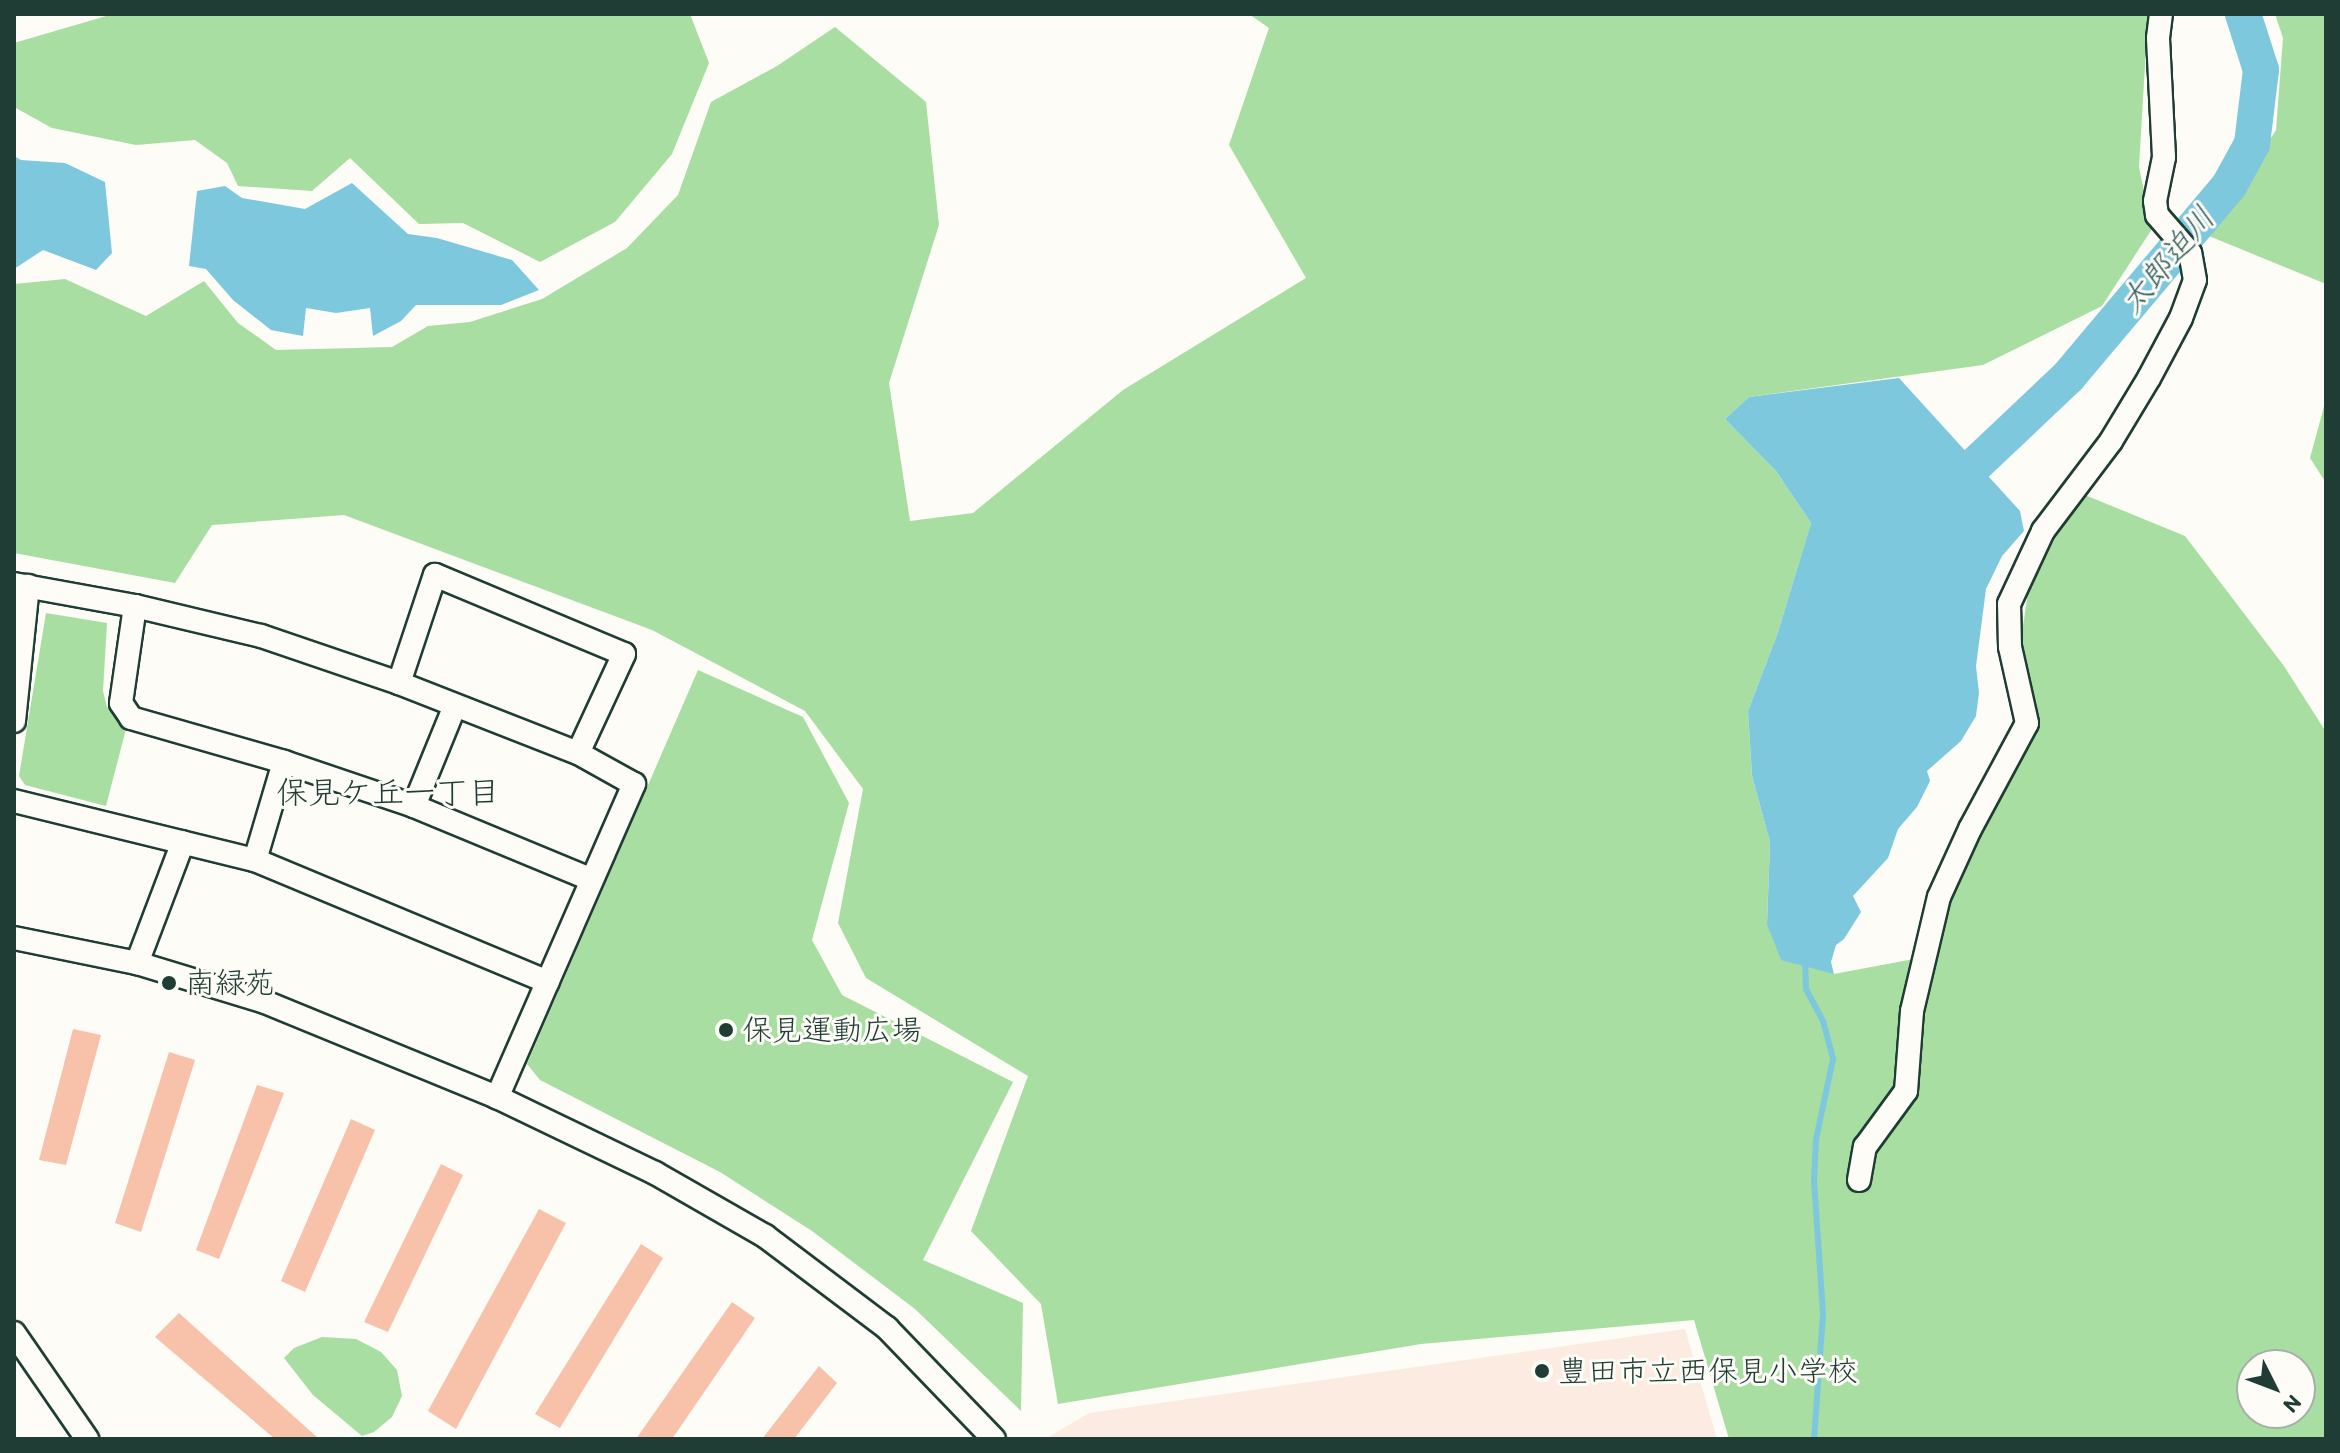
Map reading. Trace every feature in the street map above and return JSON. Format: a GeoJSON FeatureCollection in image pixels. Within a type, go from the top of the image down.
{"type":"FeatureCollection","features":[{"type":"Feature","properties":{"kind":"street"},"geometry":{"type":"LineString","coordinates":[[1859,1180],[1865,1147],[1906,1091],[1912,1011],[1939,897],[2027,723],[2010,647],[2009,604],[2043,531],[2111,441],[2181,318],[2195,280],[2190,253],[2157,215],[2155,201],[2164,157],[2158,38],[2161,14]]}},
{"type":"Feature","properties":{"kind":"street"},"geometry":{"type":"LineString","coordinates":[[399,683],[435,575],[624,654],[578,753]]}},
{"type":"Feature","properties":{"kind":"street"},"geometry":{"type":"LineString","coordinates":[[14,721],[21,585],[135,606],[261,636],[399,683],[454,708],[578,753],[634,784],[497,1097]]}},
{"type":"Feature","properties":{"kind":"street"},"geometry":{"type":"LineString","coordinates":[[135,606],[121,703],[131,718],[284,762],[414,806],[590,879]]}},
{"type":"Feature","properties":{"kind":"street"},"geometry":{"type":"LineString","coordinates":[[414,806],[454,708]]}},
{"type":"Feature","properties":{"kind":"street"},"geometry":{"type":"LineString","coordinates":[[255,860],[284,762]]}},
{"type":"Feature","properties":{"kind":"street"},"geometry":{"type":"LineString","coordinates":[[14,801],[255,860],[548,982]]}},
{"type":"Feature","properties":{"kind":"street"},"geometry":{"type":"LineString","coordinates":[[137,963],[183,842]]}},
{"type":"Feature","properties":{"kind":"street"},"geometry":{"type":"LineString","coordinates":[[14,938],[137,963],[265,1002],[497,1097],[655,1173],[765,1236],[887,1328],[994,1439]]}},
{"type":"Feature","properties":{"kind":"street"},"geometry":{"type":"LineString","coordinates":[[14,1333],[87,1439]]}},
{"type":"Feature","properties":{"kind":"shaded area","name":"豊田市立西保見小学校"},"geometry":{"type":"Polygon","coordinates":[[[1685,1329],[1717,1439],[1045,1439],[1089,1413],[1685,1329]]]}},
{"type":"Feature","properties":{"kind":"green space"},"geometry":{"type":"Polygon","coordinates":[[[113,14],[690,14],[709,63],[672,154],[615,222],[540,262],[463,223],[419,224],[350,158],[312,191],[238,186],[227,163],[195,140],[136,145],[52,128],[14,107],[14,43],[113,14]]]}},
{"type":"Feature","properties":{"kind":"green space"},"geometry":{"type":"Polygon","coordinates":[[[1249,14],[2148,14],[2139,167],[2152,229],[2102,306],[1983,365],[1749,397],[1725,419],[1776,471],[1811,523],[1778,632],[1748,711],[1752,776],[1770,842],[1767,924],[1834,974],[1930,956],[1940,897],[2035,723],[2020,646],[2029,586],[2080,493],[2185,536],[2284,666],[2326,732],[2326,1439],[1729,1439],[1694,1320],[1421,1344],[1058,1404],[1041,1304],[971,1231],[1028,1076],[866,978],[838,923],[863,789],[805,711],[652,630],[344,515],[212,525],[175,583],[14,553],[14,284],[65,279],[146,316],[204,281],[238,323],[276,350],[392,347],[428,326],[470,322],[542,299],[627,248],[678,195],[711,102],[777,66],[835,27],[926,102],[939,225],[889,383],[910,521],[973,513],[1123,390],[1306,278],[1229,145],[1269,28],[1249,14]]]}},
{"type":"Feature","properties":{"kind":"green space"},"geometry":{"type":"Polygon","coordinates":[[[2275,14],[2326,14],[2326,284],[2209,236],[2276,130],[2283,38],[2275,14]]]}},
{"type":"Feature","properties":{"kind":"green space"},"geometry":{"type":"Polygon","coordinates":[[[2326,399],[2326,483],[2310,458],[2326,399]]]}},
{"type":"Feature","properties":{"kind":"green space"},"geometry":{"type":"Polygon","coordinates":[[[46,613],[107,623],[103,691],[107,707],[126,729],[106,806],[25,785],[19,776],[46,613]]]}},
{"type":"Feature","properties":{"kind":"green space","name":"保見運動広場"},"geometry":{"type":"Polygon","coordinates":[[[698,670],[803,717],[849,803],[812,940],[842,995],[1013,1082],[923,1260],[1023,1303],[1021,1411],[915,1309],[812,1231],[720,1172],[540,1080],[527,1064],[698,670]]]}},
{"type":"Feature","properties":{"kind":"green space"},"geometry":{"type":"Polygon","coordinates":[[[322,1337],[356,1339],[381,1352],[397,1370],[402,1396],[392,1417],[374,1432],[362,1436],[313,1395],[284,1358],[294,1348],[322,1337]]]}},
{"type":"Feature","properties":{"kind":"water"},"geometry":{"type":"Polygon","coordinates":[[[14,156],[21,160],[65,163],[105,182],[112,253],[96,270],[43,250],[14,269],[14,156]]]}},
{"type":"Feature","properties":{"kind":"water"},"geometry":{"type":"Polygon","coordinates":[[[352,183],[408,234],[437,238],[512,260],[539,290],[501,305],[416,305],[401,321],[373,336],[370,308],[336,313],[306,308],[303,336],[271,330],[233,300],[206,269],[189,266],[197,191],[225,186],[242,198],[305,209],[352,183]]]}},
{"type":"Feature","properties":{"kind":"water"},"geometry":{"type":"Polygon","coordinates":[[[1899,378],[2020,511],[2024,531],[2002,556],[1986,589],[1976,666],[1979,693],[1976,716],[1961,741],[1927,771],[1930,781],[1917,807],[1898,829],[1888,858],[1853,896],[1861,912],[1844,939],[1836,945],[1831,962],[1834,974],[1781,960],[1767,924],[1770,842],[1752,776],[1748,711],[1778,632],[1811,523],[1776,471],[1725,419],[1749,397],[1899,378]]]}},
{"type":"Feature","properties":{"kind":"building"},"geometry":{"type":"Polygon","coordinates":[[[73,1029],[101,1035],[66,1165],[39,1160],[73,1029]]]}},
{"type":"Feature","properties":{"kind":"building"},"geometry":{"type":"Polygon","coordinates":[[[169,1052],[195,1060],[141,1232],[115,1223],[169,1052]]]}},
{"type":"Feature","properties":{"kind":"building"},"geometry":{"type":"Polygon","coordinates":[[[257,1085],[284,1093],[219,1259],[196,1250],[257,1085]]]}},
{"type":"Feature","properties":{"kind":"building"},"geometry":{"type":"Polygon","coordinates":[[[351,1119],[375,1130],[305,1292],[281,1281],[351,1119]]]}},
{"type":"Feature","properties":{"kind":"building"},"geometry":{"type":"Polygon","coordinates":[[[441,1164],[463,1175],[388,1332],[364,1322],[441,1164]]]}},
{"type":"Feature","properties":{"kind":"building"},"geometry":{"type":"Polygon","coordinates":[[[539,1209],[566,1223],[456,1429],[428,1411],[539,1209]]]}},
{"type":"Feature","properties":{"kind":"building"},"geometry":{"type":"Polygon","coordinates":[[[641,1244],[663,1258],[560,1428],[535,1414],[641,1244]]]}},
{"type":"Feature","properties":{"kind":"building"},"geometry":{"type":"Polygon","coordinates":[[[732,1302],[755,1318],[672,1439],[636,1439],[732,1302]]]}},
{"type":"Feature","properties":{"kind":"building"},"geometry":{"type":"Polygon","coordinates":[[[179,1313],[319,1439],[275,1439],[155,1337],[179,1313]]]}},
{"type":"Feature","properties":{"kind":"building"},"geometry":{"type":"Polygon","coordinates":[[[819,1366],[837,1383],[794,1439],[762,1439],[819,1366]]]}},
{"type":"Feature","properties":{"kind":"waterway","name":"太郎迫川"},"geometry":{"type":"LineString","coordinates":[[1976,464],[2068,377],[2229,186],[2252,144],[2261,70],[2243,14]]}},
{"type":"Feature","properties":{"kind":"waterway"},"geometry":{"type":"LineString","coordinates":[[1805,959],[1806,989],[1823,1021],[1833,1059],[1816,1140],[1814,1181],[1823,1314],[1814,1439]]}},
{"type":"Feature","properties":{"kind":"place","name":"南緑苑"},"geometry":{"type":"Point","coordinates":[169,983]}},
{"type":"Feature","properties":{"kind":"place","name":"保見運動広場"},"geometry":{"type":"Point","coordinates":[726,1030]}},
{"type":"Feature","properties":{"kind":"place","name":"豊田市立西保見小学校"},"geometry":{"type":"Point","coordinates":[1542,1371]}},
{"type":"Feature","properties":{"kind":"district","name":"保見ケ丘一丁目"},"geometry":{"type":"Point","coordinates":[388,792]}}]}
